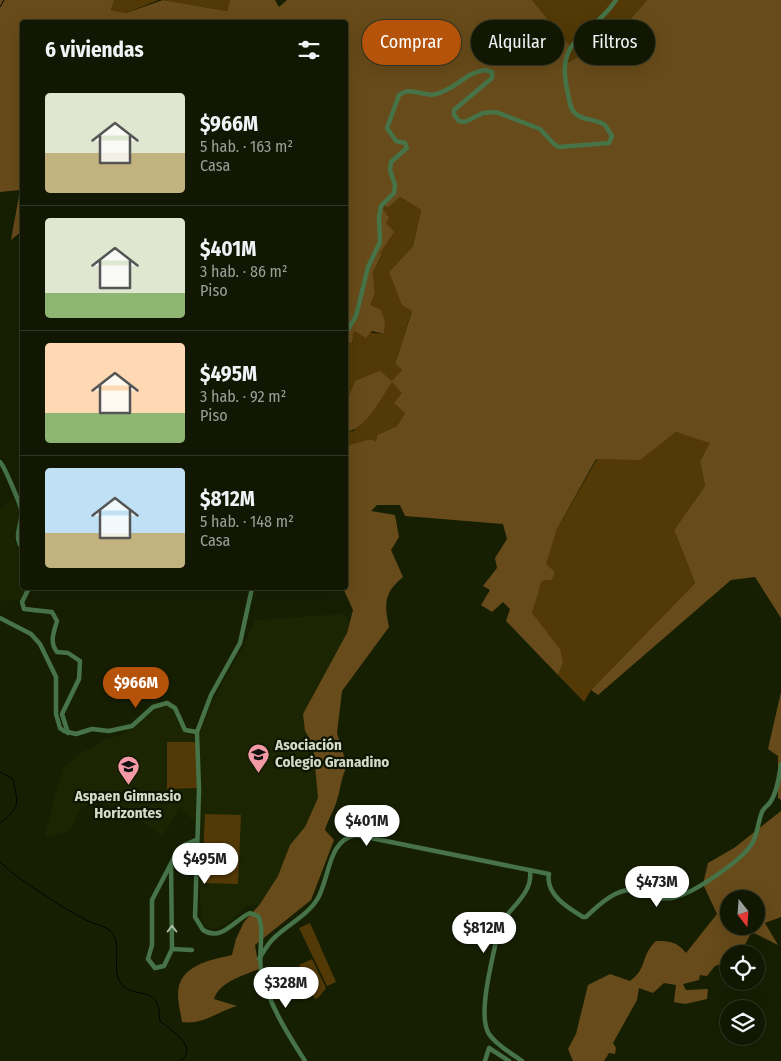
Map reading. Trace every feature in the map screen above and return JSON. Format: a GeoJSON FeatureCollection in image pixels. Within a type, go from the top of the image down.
{"type":"FeatureCollection","features":[{"type":"Feature","properties":{"kind":"street"},"geometry":{"type":"LineString","coordinates":[[348,329],[356,316],[368,267],[380,242],[379,217],[381,206],[394,193],[395,185],[390,170],[391,162],[407,148],[405,143],[396,141],[387,128],[399,95],[410,90],[428,95],[439,94],[460,81],[486,70],[492,72],[491,81],[454,110],[454,115],[459,121],[465,122],[482,113],[496,112],[540,129],[559,147],[609,143],[612,136],[605,125],[578,116],[572,110],[565,82],[564,65],[570,46],[598,21],[616,0]]}},
{"type":"Feature","properties":{"kind":"street"},"geometry":{"type":"LineString","coordinates":[[0,462],[6,469],[20,506]]}},
{"type":"Feature","properties":{"kind":"street"},"geometry":{"type":"LineString","coordinates":[[20,516],[17,536],[20,543]]}},
{"type":"Feature","properties":{"kind":"street"},"geometry":{"type":"LineString","coordinates":[[28,590],[22,602],[24,609],[52,612],[57,621],[52,636],[54,648],[57,652],[68,653],[80,661],[79,679],[62,714],[68,733]]}},
{"type":"Feature","properties":{"kind":"street"},"geometry":{"type":"LineString","coordinates":[[252,590],[240,642],[210,695],[197,732],[199,739],[199,790],[195,917],[197,924],[208,934],[224,932],[243,916],[254,913],[260,918],[259,959],[270,999],[305,1061]]}},
{"type":"Feature","properties":{"kind":"street"},"geometry":{"type":"LineString","coordinates":[[0,618],[31,634],[40,644],[56,676],[57,722],[60,728],[68,733],[76,734],[92,729],[109,731],[132,726],[153,707],[167,704],[175,708],[185,730],[197,732]]}},
{"type":"Feature","properties":{"kind":"street"},"geometry":{"type":"LineString","coordinates":[[259,959],[274,938],[313,905],[319,896],[336,849],[342,840],[349,836],[356,835],[407,844],[549,874],[548,879],[554,894],[583,917],[586,917],[605,902],[631,890],[661,899],[674,897],[710,879],[750,847],[762,810],[771,801],[775,793],[781,764]]}},
{"type":"Feature","properties":{"kind":"street"},"geometry":{"type":"LineString","coordinates":[[171,864],[172,949],[164,966],[155,968],[148,959],[152,945],[152,900],[171,864],[180,848],[196,840]]}},
{"type":"Feature","properties":{"kind":"street"},"geometry":{"type":"LineString","coordinates":[[522,1061],[490,1035],[486,1029],[484,1007],[499,927],[504,916],[527,892],[530,885],[530,871]]}},
{"type":"Feature","properties":{"kind":"street"},"geometry":{"type":"LineString","coordinates":[[172,949],[192,950]]}},
{"type":"Feature","properties":{"kind":"street"},"geometry":{"type":"LineString","coordinates":[[486,1061],[486,1050],[492,1048],[509,1061]]}},
{"type":"Feature","properties":{"kind":"shaded area"},"geometry":{"type":"Polygon","coordinates":[[[0,0],[114,0],[111,10],[126,13],[163,0],[227,11],[230,0],[275,0],[279,7],[287,0],[532,0],[549,20],[471,20],[471,65],[564,65],[564,39],[570,46],[565,64],[574,59],[574,65],[655,65],[655,20],[630,20],[647,0],[781,0],[781,618],[755,577],[731,580],[598,695],[591,690],[695,583],[674,530],[705,486],[700,461],[710,443],[676,432],[640,460],[596,459],[557,529],[546,564],[555,572],[552,580],[542,581],[532,613],[560,649],[563,663],[558,675],[506,621],[510,609],[503,602],[492,612],[481,605],[490,590],[483,586],[497,568],[495,558],[507,539],[503,524],[405,516],[400,505],[377,505],[371,511],[395,515],[399,537],[391,550],[403,577],[392,588],[387,599],[386,611],[389,627],[342,691],[337,733],[347,766],[343,774],[336,804],[325,830],[334,840],[311,900],[255,945],[259,969],[226,984],[214,999],[237,1006],[197,1022],[182,1022],[178,995],[179,985],[183,977],[189,970],[205,962],[232,955],[236,939],[244,922],[260,904],[278,876],[290,845],[305,827],[318,798],[313,744],[305,731],[303,714],[347,633],[353,610],[344,590],[348,590],[348,445],[370,439],[376,441],[377,435],[397,426],[405,413],[394,403],[402,393],[392,382],[366,419],[353,430],[348,431],[348,398],[355,381],[380,371],[392,381],[402,370],[395,364],[412,311],[402,305],[389,272],[413,246],[421,210],[400,197],[388,208],[383,204],[381,206],[389,218],[386,223],[394,232],[380,253],[382,255],[373,272],[375,294],[370,305],[381,310],[385,321],[384,334],[372,331],[366,338],[354,331],[352,343],[348,342],[348,20],[20,20],[20,190],[0,192],[0,0]]]}},
{"type":"Feature","properties":{"kind":"shaded area"},"geometry":{"type":"Polygon","coordinates":[[[114,0],[159,0],[126,13],[111,10],[114,0]]]}},
{"type":"Feature","properties":{"kind":"shaded area"},"geometry":{"type":"Polygon","coordinates":[[[163,0],[230,0],[227,11],[163,0]]]}},
{"type":"Feature","properties":{"kind":"shaded area"},"geometry":{"type":"Polygon","coordinates":[[[532,0],[647,0],[630,20],[574,20],[574,60],[564,65],[570,46],[564,39],[564,20],[549,20],[532,0]]]}},
{"type":"Feature","properties":{"kind":"shaded area"},"geometry":{"type":"Polygon","coordinates":[[[20,190],[20,233],[11,240],[20,190]]]}},
{"type":"Feature","properties":{"kind":"shaded area"},"geometry":{"type":"Polygon","coordinates":[[[400,197],[421,210],[413,246],[389,272],[412,310],[395,364],[402,370],[402,393],[405,413],[397,426],[377,435],[376,441],[370,439],[348,445],[348,432],[354,431],[355,381],[348,398],[348,342],[352,343],[354,331],[384,334],[370,305],[375,294],[373,272],[382,256],[380,253],[386,223],[381,206],[383,204],[388,208],[400,197]]]}},
{"type":"Feature","properties":{"kind":"shaded area"},"geometry":{"type":"Polygon","coordinates":[[[676,432],[711,442],[700,461],[705,486],[674,530],[695,583],[591,690],[584,702],[558,675],[563,663],[532,613],[542,581],[552,580],[555,572],[545,564],[557,529],[597,459],[640,459],[676,432]]]}},
{"type":"Feature","properties":{"kind":"shaded area"},"geometry":{"type":"Polygon","coordinates":[[[14,498],[20,511],[15,536],[16,542],[20,547],[20,590],[26,590],[22,599],[0,601],[0,510],[14,498]]]}},
{"type":"Feature","properties":{"kind":"shaded area","name":"Asociación Colegio Granadino"},"geometry":{"type":"Polygon","coordinates":[[[343,614],[349,620],[347,633],[334,659],[305,731],[313,744],[318,798],[313,820],[288,864],[260,904],[246,907],[226,924],[214,929],[207,927],[202,921],[200,901],[200,728],[223,681],[243,647],[255,620],[343,614]]]}},
{"type":"Feature","properties":{"kind":"shaded area"},"geometry":{"type":"Polygon","coordinates":[[[781,692],[781,800],[778,798],[778,756],[768,749],[781,692]]]}},
{"type":"Feature","properties":{"kind":"shaded area","name":"Aspaen Gimnasio Horizontes"},"geometry":{"type":"Polygon","coordinates":[[[167,706],[173,709],[178,724],[185,733],[195,734],[198,743],[197,811],[194,821],[180,808],[163,836],[117,806],[93,802],[81,808],[73,824],[66,832],[48,838],[45,834],[62,770],[78,755],[104,740],[120,735],[158,708],[167,706]]]}},
{"type":"Feature","properties":{"kind":"shaded area"},"geometry":{"type":"Polygon","coordinates":[[[167,742],[196,742],[197,788],[167,789],[167,742]]]}},
{"type":"Feature","properties":{"kind":"shaded area"},"geometry":{"type":"Polygon","coordinates":[[[781,811],[781,917],[765,923],[765,890],[720,890],[720,935],[750,935],[745,945],[720,945],[720,964],[715,966],[707,976],[700,975],[699,980],[683,984],[686,990],[708,989],[707,999],[685,1004],[674,1002],[676,985],[664,983],[653,993],[639,988],[637,1000],[613,1043],[616,1048],[615,1054],[609,1053],[604,1061],[573,1061],[568,1049],[576,1034],[588,985],[610,974],[630,981],[642,967],[651,946],[656,941],[673,943],[686,953],[717,914],[703,884],[708,863],[734,848],[781,811]]]}},
{"type":"Feature","properties":{"kind":"shaded area"},"geometry":{"type":"Polygon","coordinates":[[[205,814],[241,815],[238,884],[202,883],[205,814]]]}},
{"type":"Feature","properties":{"kind":"shaded area"},"geometry":{"type":"Polygon","coordinates":[[[310,923],[336,982],[327,986],[299,928],[310,923]]]}},
{"type":"Feature","properties":{"kind":"shaded area"},"geometry":{"type":"Polygon","coordinates":[[[765,923],[778,945],[758,935],[765,935],[765,923]]]}},
{"type":"Feature","properties":{"kind":"shaded area"},"geometry":{"type":"Polygon","coordinates":[[[312,959],[326,988],[315,999],[299,965],[312,959]]]}},
{"type":"Feature","properties":{"kind":"waterway"},"geometry":{"type":"LineString","coordinates":[[0,7],[4,0]]}},
{"type":"Feature","properties":{"kind":"waterway"},"geometry":{"type":"LineString","coordinates":[[0,772],[13,779],[17,800],[15,809],[0,823]]}},
{"type":"Feature","properties":{"kind":"waterway"},"geometry":{"type":"LineString","coordinates":[[0,862],[7,869],[54,901],[86,920],[108,929],[113,934],[117,948],[116,965],[119,980],[127,989],[148,995],[156,1001],[160,1021],[186,1045],[186,1056],[180,1061]]}},
{"type":"Feature","properties":{"kind":"place","name":"Asociación Colegio Granadino"},"geometry":{"type":"Point","coordinates":[259,773]}},
{"type":"Feature","properties":{"kind":"place","name":"Aspaen Gimnasio Horizontes"},"geometry":{"type":"Point","coordinates":[128,786]}}]}
